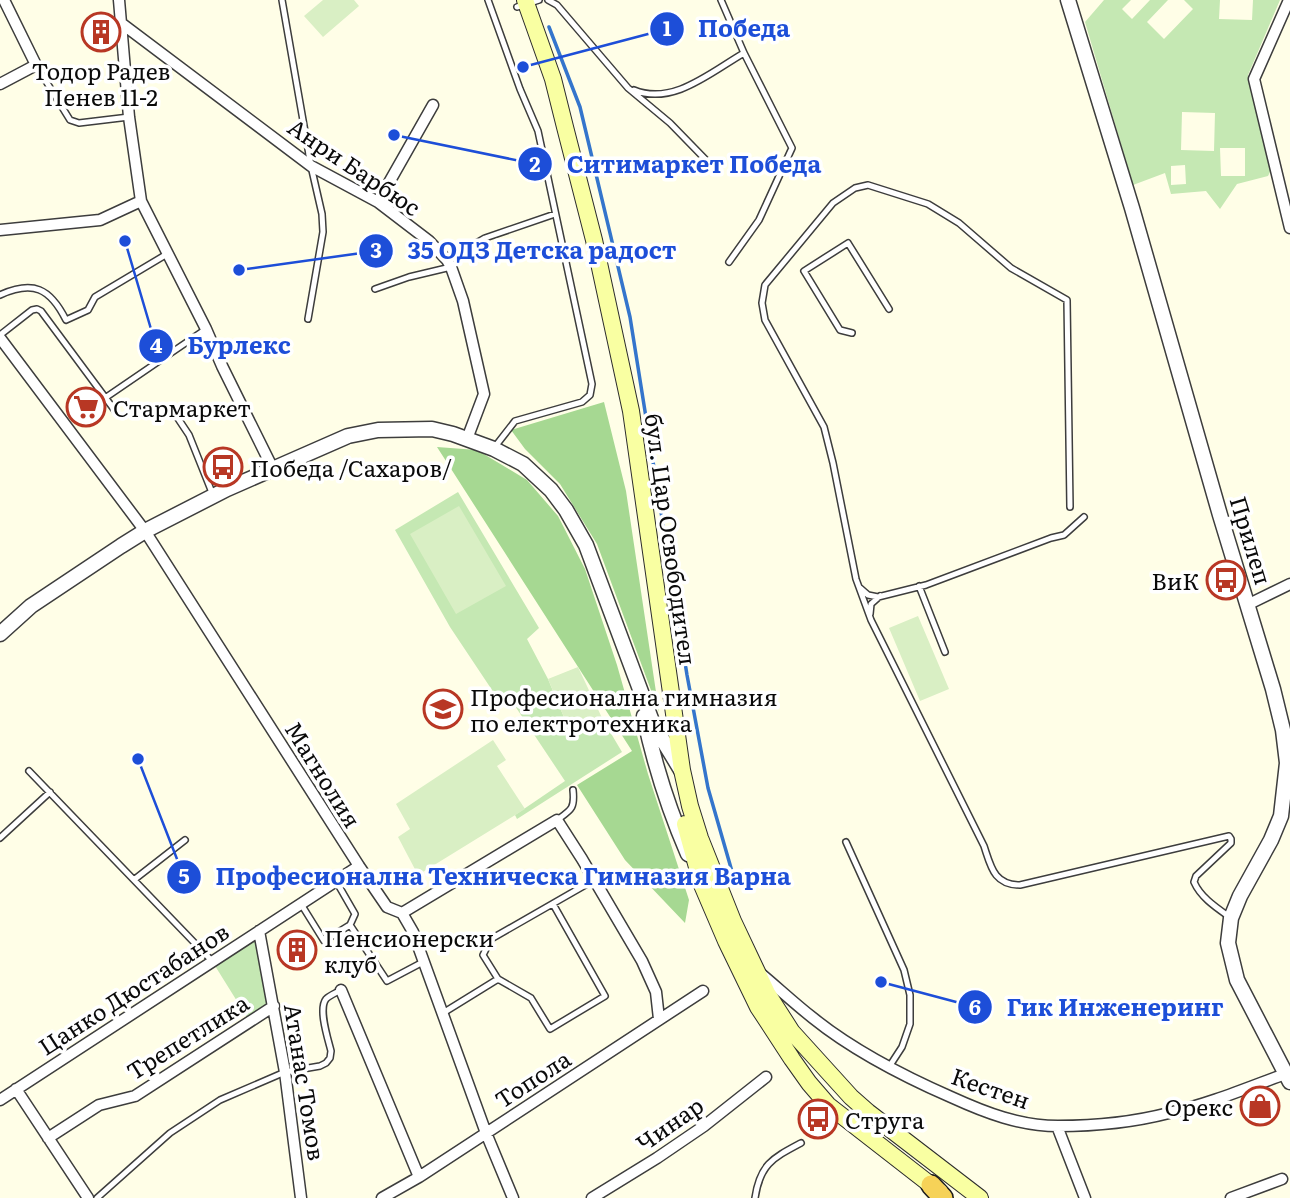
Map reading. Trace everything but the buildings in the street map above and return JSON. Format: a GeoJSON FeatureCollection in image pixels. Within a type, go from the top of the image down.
{"type":"FeatureCollection","features":[{"type":"Feature","properties":{"kind":"main road","name":"бул. Цар Освободител"},"geometry":{"type":"LineString","coordinates":[[525,2],[537,60],[557,125],[626,432],[657,649],[668,749],[702,885],[758,1007],[803,1075],[828,1105],[940,1194]]}},
{"type":"Feature","properties":{"kind":"main road","name":"бул. Цар Освободител"},"geometry":{"type":"LineString","coordinates":[[525,2],[553,79],[594,240],[631,411],[682,771],[700,838],[755,969],[792,1032],[851,1097],[980,1198]]}},
{"type":"Feature","properties":{"kind":"street"},"geometry":{"type":"LineString","coordinates":[[0,84],[36,65],[5,0]]}},
{"type":"Feature","properties":{"kind":"street"},"geometry":{"type":"LineString","coordinates":[[118,0],[129,117],[141,201],[206,329],[272,469]]}},
{"type":"Feature","properties":{"kind":"street","name":"Прилеп"},"geometry":{"type":"LineString","coordinates":[[1068,0],[1132,208],[1283,730],[1287,764],[1281,817],[1240,896],[1231,918],[1228,943],[1237,979],[1288,1078]]}},
{"type":"Feature","properties":{"kind":"street"},"geometry":{"type":"LineString","coordinates":[[1289,0],[1254,79],[1290,228]]}},
{"type":"Feature","properties":{"kind":"street","name":"Анри Барбюс"},"geometry":{"type":"LineString","coordinates":[[121,23],[311,166],[378,202],[429,241],[449,264],[463,301],[484,394],[467,439]]}},
{"type":"Feature","properties":{"kind":"street"},"geometry":{"type":"LineString","coordinates":[[378,202],[433,105]]}},
{"type":"Feature","properties":{"kind":"street"},"geometry":{"type":"LineString","coordinates":[[0,230],[100,220],[141,201]]}},
{"type":"Feature","properties":{"kind":"street","name":"Магнолия"},"geometry":{"type":"LineString","coordinates":[[0,336],[145,531],[387,907],[402,913],[413,932],[486,1133],[513,1198]]}},
{"type":"Feature","properties":{"kind":"street"},"geometry":{"type":"LineString","coordinates":[[2,627],[145,531],[213,495],[348,436],[378,430],[432,429],[494,449],[523,464],[551,490],[566,510],[586,545],[653,724],[682,771]]}},
{"type":"Feature","properties":{"kind":"street"},"geometry":{"type":"LineString","coordinates":[[1247,605],[1290,584]]}},
{"type":"Feature","properties":{"kind":"street"},"geometry":{"type":"LineString","coordinates":[[634,674],[649,741],[669,804],[702,885]]}},
{"type":"Feature","properties":{"kind":"street"},"geometry":{"type":"LineString","coordinates":[[402,913],[556,820],[642,961],[656,992],[659,1019]]}},
{"type":"Feature","properties":{"kind":"street","name":"Цанко Дюстабанов"},"geometry":{"type":"LineString","coordinates":[[0,1100],[359,866]]}},
{"type":"Feature","properties":{"kind":"street","name":"Атанас Томов"},"geometry":{"type":"LineString","coordinates":[[259,931],[285,1072],[301,1198]]}},
{"type":"Feature","properties":{"kind":"street","name":"Кестен"},"geometry":{"type":"LineString","coordinates":[[755,969],[814,1019],[889,1067],[982,1111],[1019,1123],[1057,1126],[1135,1120],[1169,1113],[1288,1078]]}},
{"type":"Feature","properties":{"kind":"street"},"geometry":{"type":"LineString","coordinates":[[341,990],[419,1177]]}},
{"type":"Feature","properties":{"kind":"street","name":"Топола"},"geometry":{"type":"LineString","coordinates":[[382,1198],[419,1177],[703,991]]}},
{"type":"Feature","properties":{"kind":"street","name":"Трепетлика"},"geometry":{"type":"LineString","coordinates":[[48,1138],[99,1105],[135,1096],[274,1006]]}},
{"type":"Feature","properties":{"kind":"street","name":"Чинар"},"geometry":{"type":"LineString","coordinates":[[592,1198],[704,1126],[766,1077]]}},
{"type":"Feature","properties":{"kind":"street"},"geometry":{"type":"LineString","coordinates":[[16,1089],[88,1198]]}},
{"type":"Feature","properties":{"kind":"street"},"geometry":{"type":"LineString","coordinates":[[1057,1126],[1085,1198]]}},
{"type":"Feature","properties":{"kind":"street"},"geometry":{"type":"LineString","coordinates":[[1231,1198],[1282,1180]]}},
{"type":"Feature","properties":{"kind":"lane"},"geometry":{"type":"LineString","coordinates":[[282,0],[322,214],[323,232],[308,319]]}},
{"type":"Feature","properties":{"kind":"lane"},"geometry":{"type":"LineString","coordinates":[[488,0],[538,131],[592,384],[590,395],[582,402],[515,421],[494,449]]}},
{"type":"Feature","properties":{"kind":"lane"},"geometry":{"type":"LineString","coordinates":[[548,0],[557,5],[628,88],[670,122],[707,161]]}},
{"type":"Feature","properties":{"kind":"lane"},"geometry":{"type":"LineString","coordinates":[[721,0],[792,148],[759,220],[729,262]]}},
{"type":"Feature","properties":{"kind":"lane"},"geometry":{"type":"LineString","coordinates":[[628,88],[642,94],[661,96],[680,91],[744,52]]}},
{"type":"Feature","properties":{"kind":"lane"},"geometry":{"type":"LineString","coordinates":[[36,65],[70,120],[79,123],[129,117]]}},
{"type":"Feature","properties":{"kind":"lane"},"geometry":{"type":"LineString","coordinates":[[1070,507],[1067,300],[1011,268],[959,223],[928,204],[881,188],[855,187],[833,203],[765,285],[762,303],[765,320],[824,427],[856,579],[871,620],[984,846],[992,868],[1000,880],[1020,886],[1229,836],[1231,843],[1194,882],[1195,887],[1209,902],[1231,918]]}},
{"type":"Feature","properties":{"kind":"lane"},"geometry":{"type":"LineString","coordinates":[[375,289],[449,264],[485,238],[555,214]]}},
{"type":"Feature","properties":{"kind":"lane"},"geometry":{"type":"LineString","coordinates":[[852,333],[840,330],[804,271],[848,243],[889,309]]}},
{"type":"Feature","properties":{"kind":"lane"},"geometry":{"type":"LineString","coordinates":[[0,295],[14,288],[33,287],[48,295],[66,320],[88,310],[95,297],[167,254]]}},
{"type":"Feature","properties":{"kind":"lane"},"geometry":{"type":"LineString","coordinates":[[0,336],[32,310],[41,311],[116,412]]}},
{"type":"Feature","properties":{"kind":"lane"},"geometry":{"type":"LineString","coordinates":[[105,398],[206,329]]}},
{"type":"Feature","properties":{"kind":"lane"},"geometry":{"type":"LineString","coordinates":[[176,414],[189,435],[213,495]]}},
{"type":"Feature","properties":{"kind":"lane"},"geometry":{"type":"LineString","coordinates":[[856,579],[864,593],[873,597],[919,586],[1064,535],[1084,517]]}},
{"type":"Feature","properties":{"kind":"lane"},"geometry":{"type":"LineString","coordinates":[[919,586],[945,652]]}},
{"type":"Feature","properties":{"kind":"lane"},"geometry":{"type":"LineString","coordinates":[[871,620],[871,604],[882,595]]}},
{"type":"Feature","properties":{"kind":"lane"},"geometry":{"type":"LineString","coordinates":[[29,771],[212,961]]}},
{"type":"Feature","properties":{"kind":"lane"},"geometry":{"type":"LineString","coordinates":[[556,820],[572,810],[575,802],[573,790]]}},
{"type":"Feature","properties":{"kind":"lane"},"geometry":{"type":"LineString","coordinates":[[0,838],[50,792]]}},
{"type":"Feature","properties":{"kind":"lane"},"geometry":{"type":"LineString","coordinates":[[135,879],[184,840]]}},
{"type":"Feature","properties":{"kind":"lane"},"geometry":{"type":"LineString","coordinates":[[846,842],[904,970],[910,995],[910,1024],[902,1047],[889,1067]]}},
{"type":"Feature","properties":{"kind":"lane"},"geometry":{"type":"LineString","coordinates":[[553,904],[605,996],[550,1030],[531,998],[498,979],[483,955],[491,939],[594,880]]}},
{"type":"Feature","properties":{"kind":"lane"},"geometry":{"type":"LineString","coordinates":[[301,904],[324,941],[350,925],[355,914],[336,881]]}},
{"type":"Feature","properties":{"kind":"lane"},"geometry":{"type":"LineString","coordinates":[[350,925],[387,981],[424,962]]}},
{"type":"Feature","properties":{"kind":"lane"},"geometry":{"type":"LineString","coordinates":[[443,1013],[498,979]]}},
{"type":"Feature","properties":{"kind":"lane"},"geometry":{"type":"LineString","coordinates":[[97,1198],[170,1133],[220,1100],[285,1072],[326,1063],[331,1051],[323,1003],[341,990]]}},
{"type":"Feature","properties":{"kind":"lane"},"geometry":{"type":"LineString","coordinates":[[755,1198],[762,1172],[775,1157],[801,1143]]}},
{"type":"Feature","properties":{"kind":"green space"},"geometry":{"type":"Polygon","coordinates":[[[323,0],[354,0],[359,6],[323,37],[304,16],[323,0]]]}},
{"type":"Feature","properties":{"kind":"green space"},"geometry":{"type":"Polygon","coordinates":[[[1104,0],[1131,0],[1122,9],[1132,19],[1150,0],[1168,0],[1147,22],[1164,39],[1193,9],[1184,0],[1220,0],[1219,19],[1252,20],[1253,0],[1280,0],[1248,75],[1271,170],[1268,176],[1237,184],[1220,209],[1206,191],[1171,194],[1165,173],[1133,185],[1085,22],[1104,0]],[[1182,112],[1181,150],[1214,151],[1215,113],[1182,112]],[[1220,148],[1221,176],[1245,176],[1245,148],[1220,148]],[[1185,165],[1171,166],[1171,185],[1186,184],[1185,165]]]}},
{"type":"Feature","properties":{"kind":"green space"},"geometry":{"type":"Polygon","coordinates":[[[604,402],[626,491],[659,712],[597,544],[560,484],[525,449],[511,430],[604,402]]]}},
{"type":"Feature","properties":{"kind":"green space"},"geometry":{"type":"Polygon","coordinates":[[[437,447],[477,450],[527,480],[558,516],[585,569],[617,665],[648,774],[689,900],[685,923],[625,860],[577,785],[632,751],[437,447]]]}},
{"type":"Feature","properties":{"kind":"green space"},"geometry":{"type":"Polygon","coordinates":[[[458,492],[539,628],[527,639],[548,679],[571,734],[603,720],[622,752],[517,819],[515,815],[565,781],[511,700],[502,705],[450,627],[395,530],[458,492]]]}},
{"type":"Feature","properties":{"kind":"green space"},"geometry":{"type":"Polygon","coordinates":[[[459,506],[506,586],[456,614],[410,534],[459,506]]]}},
{"type":"Feature","properties":{"kind":"green space"},"geometry":{"type":"Polygon","coordinates":[[[918,616],[949,689],[920,701],[889,628],[918,616]]]}},
{"type":"Feature","properties":{"kind":"green space"},"geometry":{"type":"Polygon","coordinates":[[[578,667],[603,720],[571,734],[548,679],[578,667]]]}},
{"type":"Feature","properties":{"kind":"green space"},"geometry":{"type":"Polygon","coordinates":[[[493,740],[506,760],[497,766],[525,809],[418,875],[398,837],[410,829],[396,804],[493,740]]]}},
{"type":"Feature","properties":{"kind":"green space"},"geometry":{"type":"Polygon","coordinates":[[[259,931],[274,1006],[250,1022],[212,961],[259,931]]]}},
{"type":"Feature","properties":{"kind":"waterway"},"geometry":{"type":"LineString","coordinates":[[549,27],[580,107],[630,317],[687,675],[708,788],[733,875]]}},
{"type":"Feature","properties":{"kind":"place","name":"Тодор Радев Пенев 11-2"},"geometry":{"type":"Point","coordinates":[101,32]}},
{"type":"Feature","properties":{"kind":"place","name":"Победа"},"geometry":{"type":"Point","coordinates":[523,67]}},
{"type":"Feature","properties":{"kind":"place","name":"Ситимаркет Победа"},"geometry":{"type":"Point","coordinates":[394,135]}},
{"type":"Feature","properties":{"kind":"place","name":"Бурлекс"},"geometry":{"type":"Point","coordinates":[125,241]}},
{"type":"Feature","properties":{"kind":"place","name":"35 ОДЗ Детска радост"},"geometry":{"type":"Point","coordinates":[239,270]}},
{"type":"Feature","properties":{"kind":"place","name":"Стармаркет"},"geometry":{"type":"Point","coordinates":[86,407]}},
{"type":"Feature","properties":{"kind":"place","name":"Победа /Сахаров/"},"geometry":{"type":"Point","coordinates":[223,467]}},
{"type":"Feature","properties":{"kind":"place","name":"ВиК"},"geometry":{"type":"Point","coordinates":[1226,580]}},
{"type":"Feature","properties":{"kind":"place","name":"Професионална гимназия по електротехника"},"geometry":{"type":"Point","coordinates":[443,709]}},
{"type":"Feature","properties":{"kind":"place","name":"Професионална Техническа Гимназия Варна"},"geometry":{"type":"Point","coordinates":[138,759]}},
{"type":"Feature","properties":{"kind":"place","name":"Пенсионерски клуб"},"geometry":{"type":"Point","coordinates":[297,950]}},
{"type":"Feature","properties":{"kind":"place","name":"Гик Инженеринг"},"geometry":{"type":"Point","coordinates":[881,982]}},
{"type":"Feature","properties":{"kind":"place","name":"Орекс"},"geometry":{"type":"Point","coordinates":[1260,1106]}},
{"type":"Feature","properties":{"kind":"place","name":"Струга"},"geometry":{"type":"Point","coordinates":[818,1119]}}]}
